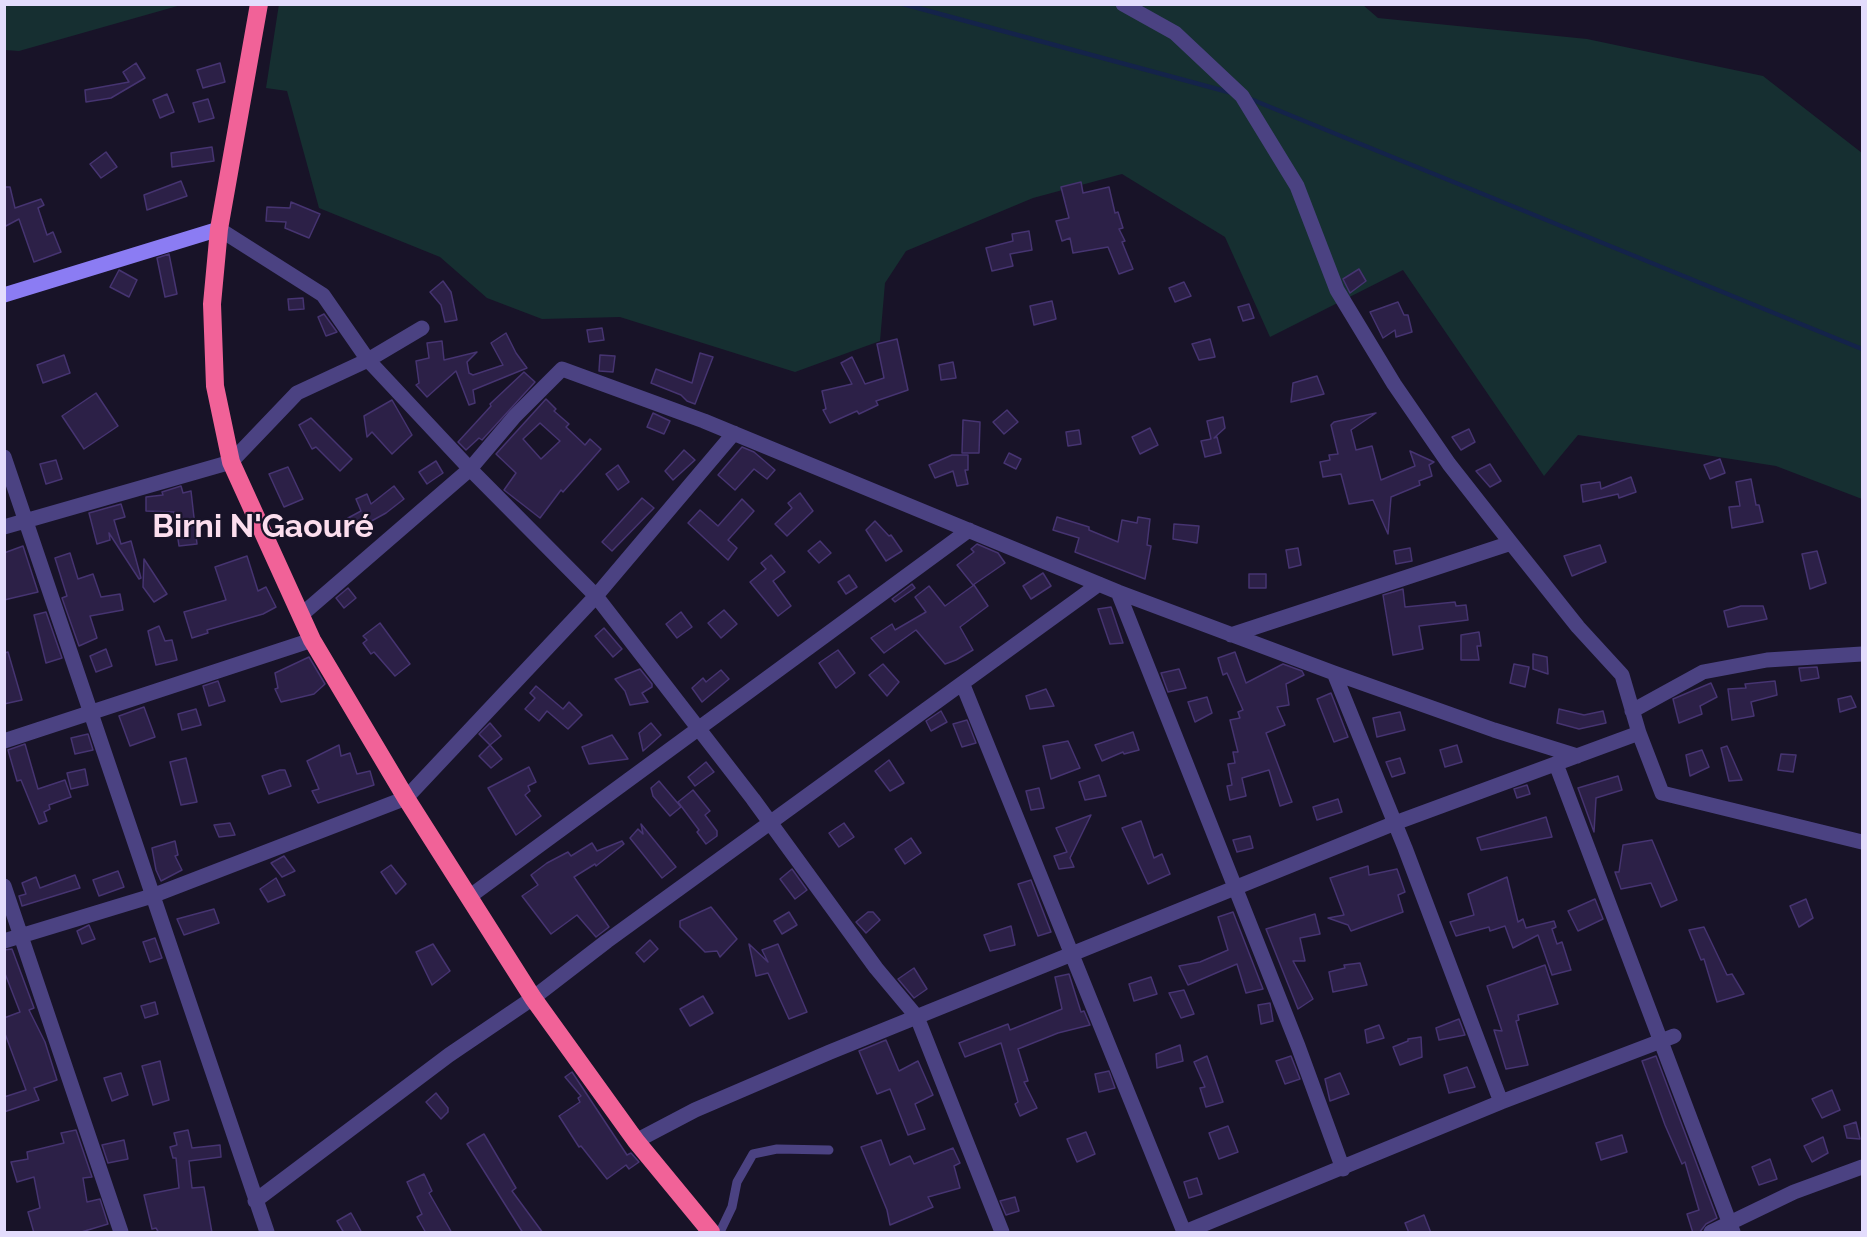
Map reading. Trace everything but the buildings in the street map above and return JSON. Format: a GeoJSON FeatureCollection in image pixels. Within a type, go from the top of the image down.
{"type":"FeatureCollection","features":[{"type":"Feature","properties":{"kind":"highway"},"geometry":{"type":"LineString","coordinates":[[259,4],[219,229],[212,304],[215,386],[231,462],[312,640],[405,798],[533,998],[636,1141],[711,1233]]}},
{"type":"Feature","properties":{"kind":"street"},"geometry":{"type":"LineString","coordinates":[[1123,4],[1175,33],[1242,96],[1297,186],[1337,290],[1377,356],[1449,464],[1578,627],[1622,675],[1639,733],[1662,793],[1863,842]]}},
{"type":"Feature","properties":{"kind":"street"},"geometry":{"type":"LineString","coordinates":[[4,295],[219,229],[323,295],[368,360],[470,469],[596,596],[771,824],[876,968],[917,1017],[1002,1233]]}},
{"type":"Feature","properties":{"kind":"street"},"geometry":{"type":"LineString","coordinates":[[4,527],[231,462],[297,393],[368,360],[422,328]]}},
{"type":"Feature","properties":{"kind":"street"},"geometry":{"type":"LineString","coordinates":[[300,616],[470,469],[515,417],[562,369],[734,433],[1118,592],[1335,673],[1577,756]]}},
{"type":"Feature","properties":{"kind":"street"},"geometry":{"type":"LineString","coordinates":[[4,941],[152,896],[405,798],[596,596],[734,433]]}},
{"type":"Feature","properties":{"kind":"street"},"geometry":{"type":"LineString","coordinates":[[4,457],[267,1233]]}},
{"type":"Feature","properties":{"kind":"street"},"geometry":{"type":"LineString","coordinates":[[469,897],[969,530]]}},
{"type":"Feature","properties":{"kind":"street"},"geometry":{"type":"LineString","coordinates":[[1231,635],[1511,543]]}},
{"type":"Feature","properties":{"kind":"street"},"geometry":{"type":"LineString","coordinates":[[255,1201],[449,1055],[533,998],[607,941],[963,685],[1099,584]]}},
{"type":"Feature","properties":{"kind":"street"},"geometry":{"type":"LineString","coordinates":[[1118,592],[1317,1094],[1343,1169]]}},
{"type":"Feature","properties":{"kind":"street"},"geometry":{"type":"LineString","coordinates":[[4,741],[312,640]]}},
{"type":"Feature","properties":{"kind":"street"},"geometry":{"type":"LineString","coordinates":[[1632,711],[1703,672],[1767,660],[1863,654]]}},
{"type":"Feature","properties":{"kind":"street"},"geometry":{"type":"LineString","coordinates":[[1335,673],[1479,1039],[1501,1102]]}},
{"type":"Feature","properties":{"kind":"street"},"geometry":{"type":"LineString","coordinates":[[963,685],[1185,1233],[1501,1102],[1668,1038]]}},
{"type":"Feature","properties":{"kind":"street"},"geometry":{"type":"LineString","coordinates":[[636,1141],[694,1110],[917,1017],[1236,890],[1395,823],[1639,733]]}},
{"type":"Feature","properties":{"kind":"street"},"geometry":{"type":"LineString","coordinates":[[1556,764],[1668,1038],[1732,1228]]}},
{"type":"Feature","properties":{"kind":"street"},"geometry":{"type":"LineString","coordinates":[[4,886],[121,1233]]}},
{"type":"Feature","properties":{"kind":"street"},"geometry":{"type":"LineString","coordinates":[[1711,1233],[1732,1228],[1794,1192],[1863,1167]]}},
{"type":"Feature","properties":{"kind":"lane"},"geometry":{"type":"LineString","coordinates":[[720,1233],[732,1207],[737,1182],[753,1154],[777,1149],[829,1150]]}},
{"type":"Feature","properties":{"kind":"green space"},"geometry":{"type":"Polygon","coordinates":[[[279,4],[1363,5],[1378,18],[1587,39],[1763,76],[1862,153],[1862,499],[1776,466],[1578,435],[1544,476],[1403,270],[1270,337],[1225,237],[1122,174],[1033,198],[906,251],[885,283],[880,341],[795,372],[620,317],[542,319],[487,298],[440,257],[319,208],[287,91],[266,88],[279,4]]]}},
{"type":"Feature","properties":{"kind":"green space"},"geometry":{"type":"Polygon","coordinates":[[[4,5],[181,5],[19,51],[5,50],[4,5]]]}},
{"type":"Feature","properties":{"kind":"waterway"},"geometry":{"type":"LineString","coordinates":[[903,4],[1232,93]]}},
{"type":"Feature","properties":{"kind":"waterway"},"geometry":{"type":"LineString","coordinates":[[1248,98],[1862,349]]}},
{"type":"Feature","properties":{"kind":"district","name":"Birni N'Gaouré"},"geometry":{"type":"Point","coordinates":[263,527]}}]}
